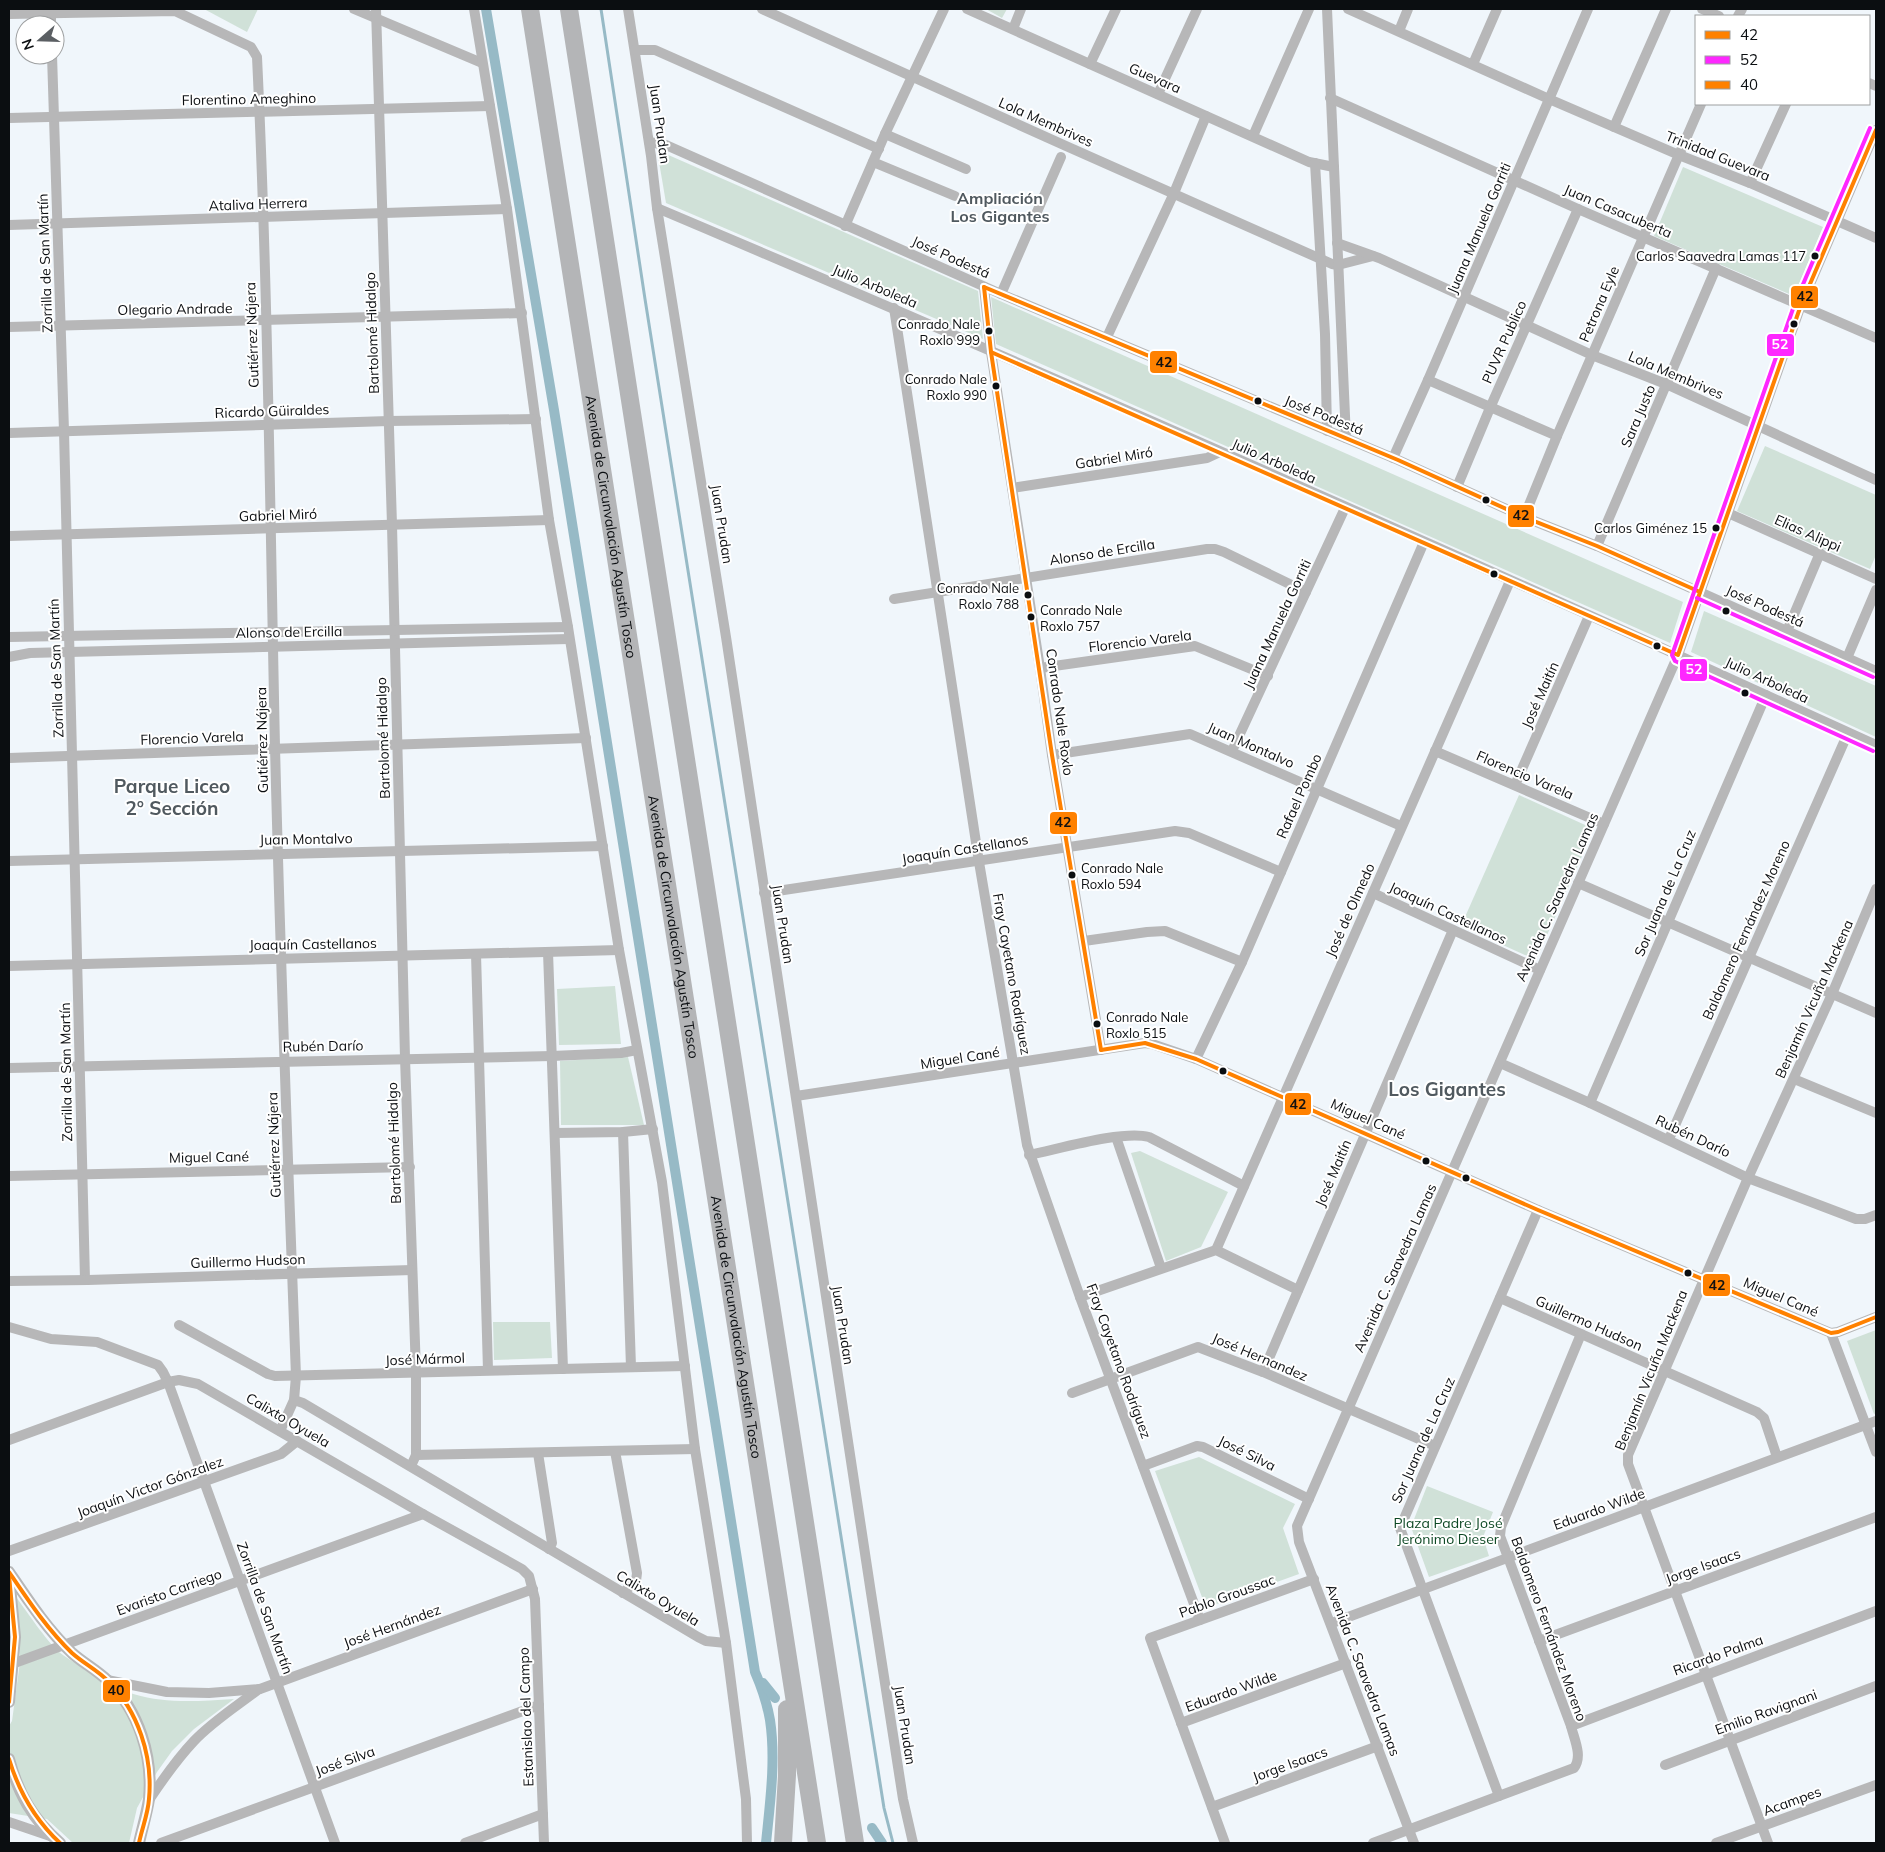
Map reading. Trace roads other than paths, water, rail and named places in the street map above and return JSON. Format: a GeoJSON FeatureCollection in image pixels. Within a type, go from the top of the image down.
{"type":"FeatureCollection","features":[{"type":"Feature","properties":{"kind":"highway","name":"Avenida de Circunvalación Agustín Tosco"},"geometry":{"type":"LineString","coordinates":[[530,9],[817,1843]]}},
{"type":"Feature","properties":{"kind":"highway"},"geometry":{"type":"LineString","coordinates":[[569,9],[855,1843]]}},
{"type":"Feature","properties":{"kind":"highway"},"geometry":{"type":"LineString","coordinates":[[783,1843],[787,1775],[786,1646]]}},
{"type":"Feature","properties":{"kind":"highway"},"geometry":{"type":"LineString","coordinates":[[832,1699],[849,1740],[867,1843]]}},
{"type":"Feature","properties":{"kind":"street"},"geometry":{"type":"LineString","coordinates":[[354,9],[377,14],[482,63]]}},
{"type":"Feature","properties":{"kind":"street"},"geometry":{"type":"LineString","coordinates":[[474,9],[507,209],[549,520],[570,639],[619,950],[662,1182],[695,1449],[726,1643],[746,1799],[747,1843]]}},
{"type":"Feature","properties":{"kind":"street","name":"Juan Prudan"},"geometry":{"type":"LineString","coordinates":[[628,9],[649,142],[657,208],[723,618],[903,1799],[913,1843]]}},
{"type":"Feature","properties":{"kind":"street","name":"Lola Membrives"},"geometry":{"type":"LineString","coordinates":[[762,9],[1066,146],[1338,265]]}},
{"type":"Feature","properties":{"kind":"street"},"geometry":{"type":"LineString","coordinates":[[845,226],[872,162],[944,9]]}},
{"type":"Feature","properties":{"kind":"street","name":"Guevara"},"geometry":{"type":"LineString","coordinates":[[970,9],[1315,164],[1334,167]]}},
{"type":"Feature","properties":{"kind":"street"},"geometry":{"type":"LineString","coordinates":[[1013,29],[1021,9]]}},
{"type":"Feature","properties":{"kind":"street"},"geometry":{"type":"LineString","coordinates":[[1090,64],[1116,9]]}},
{"type":"Feature","properties":{"kind":"street"},"geometry":{"type":"LineString","coordinates":[[1158,94],[1197,9]]}},
{"type":"Feature","properties":{"kind":"street"},"geometry":{"type":"LineString","coordinates":[[1253,136],[1309,9]]}},
{"type":"Feature","properties":{"kind":"street"},"geometry":{"type":"LineString","coordinates":[[1327,9],[1346,438]]}},
{"type":"Feature","properties":{"kind":"street","name":"Trinidad Guevara"},"geometry":{"type":"LineString","coordinates":[[1348,9],[1549,99],[1876,238]]}},
{"type":"Feature","properties":{"kind":"street"},"geometry":{"type":"LineString","coordinates":[[1398,31],[1408,9]]}},
{"type":"Feature","properties":{"kind":"street"},"geometry":{"type":"LineString","coordinates":[[1473,64],[1497,9]]}},
{"type":"Feature","properties":{"kind":"street","name":"Juana Manuela Gorriti"},"geometry":{"type":"LineString","coordinates":[[1393,458],[1588,9]]}},
{"type":"Feature","properties":{"kind":"street"},"geometry":{"type":"LineString","coordinates":[[1614,127],[1666,9]]}},
{"type":"Feature","properties":{"kind":"street"},"geometry":{"type":"LineString","coordinates":[[1702,9],[1717,15]]}},
{"type":"Feature","properties":{"kind":"street"},"geometry":{"type":"LineString","coordinates":[[9,14],[51,11]]}},
{"type":"Feature","properties":{"kind":"street","name":"Gutiérrez Nájera"},"geometry":{"type":"LineString","coordinates":[[51,11],[175,11],[251,47],[257,57],[264,218],[265,321],[272,529],[275,749],[284,1060],[296,1376],[294,1400],[280,1431]]}},
{"type":"Feature","properties":{"kind":"street","name":"Bartolomé Hidalgo"},"geometry":{"type":"LineString","coordinates":[[377,14],[405,1058],[416,1372],[416,1455],[411,1466]]}},
{"type":"Feature","properties":{"kind":"street"},"geometry":{"type":"LineString","coordinates":[[635,50],[655,50],[879,148]]}},
{"type":"Feature","properties":{"kind":"street","name":"Zorrilla de San Martín"},"geometry":{"type":"LineString","coordinates":[[52,65],[78,964],[84,1280]]}},
{"type":"Feature","properties":{"kind":"street","name":"Juan Casacuberta"},"geometry":{"type":"LineString","coordinates":[[1330,98],[1578,209],[1876,338]]}},
{"type":"Feature","properties":{"kind":"street","name":"Petrona Eyle"},"geometry":{"type":"LineString","coordinates":[[1524,517],[1557,436],[1701,105]]}},
{"type":"Feature","properties":{"kind":"street"},"geometry":{"type":"LineString","coordinates":[[1750,183],[1786,105]]}},
{"type":"Feature","properties":{"kind":"street","name":"Florentino Ameghino"},"geometry":{"type":"LineString","coordinates":[[9,118],[490,106]]}},
{"type":"Feature","properties":{"kind":"street"},"geometry":{"type":"LineString","coordinates":[[1107,337],[1174,193],[1206,116]]}},
{"type":"Feature","properties":{"kind":"street","name":"Avenida C. Saavedra Lamas"},"geometry":{"type":"LineString","coordinates":[[1414,1843],[1314,1579],[1297,1532],[1297,1526],[1678,655],[1800,305],[1876,130]]}},
{"type":"Feature","properties":{"kind":"street"},"geometry":{"type":"LineString","coordinates":[[885,134],[966,169]]}},
{"type":"Feature","properties":{"kind":"street","name":"José Podestá"},"geometry":{"type":"LineString","coordinates":[[649,142],[666,145],[984,287],[1393,458],[1524,517],[1597,546],[1876,671]]}},
{"type":"Feature","properties":{"kind":"street"},"geometry":{"type":"LineString","coordinates":[[1001,294],[1061,157]]}},
{"type":"Feature","properties":{"kind":"street"},"geometry":{"type":"LineString","coordinates":[[872,162],[955,196]]}},
{"type":"Feature","properties":{"kind":"street"},"geometry":{"type":"LineString","coordinates":[[1315,164],[1326,360],[1327,431]]}},
{"type":"Feature","properties":{"kind":"street","name":"Julio Arboleda"},"geometry":{"type":"LineString","coordinates":[[657,208],[894,308],[1678,655],[1876,746]]}},
{"type":"Feature","properties":{"kind":"street","name":"Ataliva Herrera"},"geometry":{"type":"LineString","coordinates":[[9,225],[507,209]]}},
{"type":"Feature","properties":{"kind":"street","name":"PUVR Publico"},"geometry":{"type":"LineString","coordinates":[[1457,487],[1578,209]]}},
{"type":"Feature","properties":{"kind":"street","name":"Lola Membrives"},"geometry":{"type":"LineString","coordinates":[[1337,243],[1372,256],[1592,355],[1666,384],[1876,480]]}},
{"type":"Feature","properties":{"kind":"street"},"geometry":{"type":"LineString","coordinates":[[1338,265],[1372,256]]}},
{"type":"Feature","properties":{"kind":"street","name":"Sara Justo"},"geometry":{"type":"LineString","coordinates":[[1597,546],[1716,268]]}},
{"type":"Feature","properties":{"kind":"street","name":"Conrado Nale Roxlo"},"geometry":{"type":"LineString","coordinates":[[984,287],[991,352],[1052,755],[1101,1050]]}},
{"type":"Feature","properties":{"kind":"street","name":"Fray Cayetano Rodríguez"},"geometry":{"type":"LineString","coordinates":[[894,308],[979,862],[1029,1155],[1200,1620]]}},
{"type":"Feature","properties":{"kind":"street","name":"Olegario Andrade"},"geometry":{"type":"LineString","coordinates":[[9,327],[522,313]]}},
{"type":"Feature","properties":{"kind":"street"},"geometry":{"type":"LineString","coordinates":[[1428,380],[1557,436]]}},
{"type":"Feature","properties":{"kind":"street","name":"Ricardo Güiraldes"},"geometry":{"type":"LineString","coordinates":[[9,433],[389,421],[536,419]]}},
{"type":"Feature","properties":{"kind":"street","name":"Gabriel Miró"},"geometry":{"type":"LineString","coordinates":[[1012,488],[1207,458],[1220,452]]}},
{"type":"Feature","properties":{"kind":"street","name":"Juana Manuela Gorriti"},"geometry":{"type":"LineString","coordinates":[[1232,751],[1345,508]]}},
{"type":"Feature","properties":{"kind":"street","name":"Elias Alippi"},"geometry":{"type":"LineString","coordinates":[[1728,513],[1876,579]]}},
{"type":"Feature","properties":{"kind":"street","name":"Gabriel Miró"},"geometry":{"type":"LineString","coordinates":[[9,536],[549,520]]}},
{"type":"Feature","properties":{"kind":"street","name":"Rafael Pombo"},"geometry":{"type":"LineString","coordinates":[[1196,1059],[1242,962],[1424,542]]}},
{"type":"Feature","properties":{"kind":"street","name":"Alonso de Ercilla"},"geometry":{"type":"LineString","coordinates":[[894,599],[1207,548],[1215,549],[1306,592]]}},
{"type":"Feature","properties":{"kind":"street"},"geometry":{"type":"LineString","coordinates":[[1786,631],[1820,553]]}},
{"type":"Feature","properties":{"kind":"street","name":"José de Olmedo"},"geometry":{"type":"LineString","coordinates":[[1216,1250],[1510,581]]}},
{"type":"Feature","properties":{"kind":"street"},"geometry":{"type":"LineString","coordinates":[[1847,658],[1876,590]]}},
{"type":"Feature","properties":{"kind":"street","name":"José Maitín"},"geometry":{"type":"LineString","coordinates":[[1515,785],[1590,616]]}},
{"type":"Feature","properties":{"kind":"street","name":"Alonso de Ercilla"},"geometry":{"type":"LineString","coordinates":[[9,637],[274,634],[568,627]]}},
{"type":"Feature","properties":{"kind":"street","name":"Alonso de Ercilla"},"geometry":{"type":"LineString","coordinates":[[9,657],[30,653],[570,639]]}},
{"type":"Feature","properties":{"kind":"street","name":"Florencio Varela"},"geometry":{"type":"LineString","coordinates":[[1040,668],[1195,646],[1268,676]]}},
{"type":"Feature","properties":{"kind":"street","name":"Sor Juana de La Cruz"},"geometry":{"type":"LineString","coordinates":[[1590,1103],[1766,695]]}},
{"type":"Feature","properties":{"kind":"street","name":"Baldomero Fernández Moreno"},"geometry":{"type":"LineString","coordinates":[[1669,1139],[1848,733]]}},
{"type":"Feature","properties":{"kind":"street","name":"Juan Montalvo"},"geometry":{"type":"LineString","coordinates":[[1052,755],[1184,734],[1197,736],[1401,826]]}},
{"type":"Feature","properties":{"kind":"street","name":"Florencio Varela"},"geometry":{"type":"LineString","coordinates":[[9,758],[586,738]]}},
{"type":"Feature","properties":{"kind":"street","name":"Florencio Varela"},"geometry":{"type":"LineString","coordinates":[[1435,751],[1604,824]]}},
{"type":"Feature","properties":{"kind":"street","name":"Joaquín Castellanos"},"geometry":{"type":"LineString","coordinates":[[764,893],[1183,831],[1280,872]]}},
{"type":"Feature","properties":{"kind":"street","name":"Juan Montalvo"},"geometry":{"type":"LineString","coordinates":[[9,861],[603,846]]}},
{"type":"Feature","properties":{"kind":"street"},"geometry":{"type":"LineString","coordinates":[[1578,883],[1876,1013]]}},
{"type":"Feature","properties":{"kind":"street","name":"Benjamín Vicuña Mackena"},"geometry":{"type":"LineString","coordinates":[[1768,1843],[1628,1464],[1628,1455],[1703,1279],[1832,994],[1876,889]]}},
{"type":"Feature","properties":{"kind":"street","name":"Joaquín Castellanos"},"geometry":{"type":"LineString","coordinates":[[1373,894],[1540,970]]}},
{"type":"Feature","properties":{"kind":"street","name":"José Maitín"},"geometry":{"type":"LineString","coordinates":[[1263,1372],[1453,930]]}},
{"type":"Feature","properties":{"kind":"street"},"geometry":{"type":"LineString","coordinates":[[1084,941],[1165,931],[1242,962]]}},
{"type":"Feature","properties":{"kind":"street","name":"Joaquín Castellanos"},"geometry":{"type":"LineString","coordinates":[[9,966],[619,950]]}},
{"type":"Feature","properties":{"kind":"street"},"geometry":{"type":"LineString","coordinates":[[548,952],[563,1369]]}},
{"type":"Feature","properties":{"kind":"street"},"geometry":{"type":"LineString","coordinates":[[476,954],[488,1370]]}},
{"type":"Feature","properties":{"kind":"street","name":"Miguel Cané"},"geometry":{"type":"LineString","coordinates":[[796,1096],[1145,1043],[1152,1044],[1196,1059],[1365,1132],[1452,1173],[1831,1333]]}},
{"type":"Feature","properties":{"kind":"street","name":"Rubén Darío"},"geometry":{"type":"LineString","coordinates":[[9,1068],[284,1060],[552,1056],[621,1053],[637,1050]]}},
{"type":"Feature","properties":{"kind":"street","name":"Rubén Darío"},"geometry":{"type":"LineString","coordinates":[[1500,1064],[1669,1139],[1748,1178],[1856,1219],[1865,1219],[1876,1215]]}},
{"type":"Feature","properties":{"kind":"street"},"geometry":{"type":"LineString","coordinates":[[1794,1078],[1876,1113]]}},
{"type":"Feature","properties":{"kind":"street"},"geometry":{"type":"LineString","coordinates":[[555,1133],[622,1132],[653,1129]]}},
{"type":"Feature","properties":{"kind":"street"},"geometry":{"type":"LineString","coordinates":[[622,1132],[631,1367]]}},
{"type":"Feature","properties":{"kind":"street"},"geometry":{"type":"LineString","coordinates":[[1029,1155],[1116,1137],[1132,1135],[1149,1137],[1244,1186]]}},
{"type":"Feature","properties":{"kind":"street"},"geometry":{"type":"LineString","coordinates":[[1116,1137],[1161,1268]]}},
{"type":"Feature","properties":{"kind":"street","name":"Miguel Cané"},"geometry":{"type":"LineString","coordinates":[[9,1176],[410,1167]]}},
{"type":"Feature","properties":{"kind":"street","name":"Sor Juana de La Cruz"},"geometry":{"type":"LineString","coordinates":[[1499,1796],[1400,1528],[1538,1210]]}},
{"type":"Feature","properties":{"kind":"street"},"geometry":{"type":"LineString","coordinates":[[1080,1297],[1216,1250],[1298,1290]]}},
{"type":"Feature","properties":{"kind":"street","name":"Guillermo Hudson"},"geometry":{"type":"LineString","coordinates":[[84,1280],[412,1270]]}},
{"type":"Feature","properties":{"kind":"street"},"geometry":{"type":"LineString","coordinates":[[9,1280],[84,1280]]}},
{"type":"Feature","properties":{"kind":"street","name":"Guillermo Hudson"},"geometry":{"type":"LineString","coordinates":[[1500,1298],[1761,1414],[1777,1457]]}},
{"type":"Feature","properties":{"kind":"street"},"geometry":{"type":"LineString","coordinates":[[1876,1318],[1831,1333],[1871,1423],[1876,1452]]}},
{"type":"Feature","properties":{"kind":"street","name":"José Mármol"},"geometry":{"type":"LineString","coordinates":[[179,1325],[268,1374],[296,1376],[685,1366]]}},
{"type":"Feature","properties":{"kind":"street"},"geometry":{"type":"LineString","coordinates":[[9,1327],[51,1339],[97,1342],[158,1365],[164,1372],[168,1382],[9,1440]]}},
{"type":"Feature","properties":{"kind":"street","name":"Baldomero Fernández Moreno"},"geometry":{"type":"LineString","coordinates":[[1499,1796],[1574,1768],[1578,1762],[1579,1755],[1571,1726],[1500,1536],[1581,1334]]}},
{"type":"Feature","properties":{"kind":"street","name":"José Hernandez"},"geometry":{"type":"LineString","coordinates":[[1072,1393],[1198,1346],[1435,1446]]}},
{"type":"Feature","properties":{"kind":"street","name":"Calixto Oyuela"},"geometry":{"type":"LineString","coordinates":[[168,1382],[179,1380],[198,1384],[522,1569],[529,1576],[533,1589]]}},
{"type":"Feature","properties":{"kind":"street","name":"Zorrilla de San Martín"},"geometry":{"type":"LineString","coordinates":[[168,1382],[335,1843]]}},
{"type":"Feature","properties":{"kind":"street","name":"Calixto Oyuela"},"geometry":{"type":"LineString","coordinates":[[294,1400],[411,1466],[698,1637],[706,1641],[726,1643]]}},
{"type":"Feature","properties":{"kind":"street","name":"Eduardo Wilde"},"geometry":{"type":"LineString","coordinates":[[1332,1623],[1871,1423]]}},
{"type":"Feature","properties":{"kind":"street","name":"Joaquín Victor Gónzalez"},"geometry":{"type":"LineString","coordinates":[[9,1551],[281,1454],[296,1441]]}},
{"type":"Feature","properties":{"kind":"street","name":"José Silva"},"geometry":{"type":"LineString","coordinates":[[1143,1466],[1197,1446],[1203,1447],[1308,1499]]}},
{"type":"Feature","properties":{"kind":"street"},"geometry":{"type":"LineString","coordinates":[[416,1455],[695,1449]]}},
{"type":"Feature","properties":{"kind":"street"},"geometry":{"type":"LineString","coordinates":[[615,1451],[637,1573],[636,1581],[623,1593]]}},
{"type":"Feature","properties":{"kind":"street"},"geometry":{"type":"LineString","coordinates":[[538,1453],[552,1543],[549,1549]]}},
{"type":"Feature","properties":{"kind":"street","name":"Evaristo Carriego"},"geometry":{"type":"LineString","coordinates":[[11,1664],[423,1514]]}},
{"type":"Feature","properties":{"kind":"street","name":"Jorge Isaacs"},"geometry":{"type":"LineString","coordinates":[[1539,1641],[1876,1517]]}},
{"type":"Feature","properties":{"kind":"street"},"geometry":{"type":"LineString","coordinates":[[9,1572],[32,1605],[64,1644],[73,1654],[107,1680],[130,1708],[143,1738],[148,1761],[149,1800],[139,1843]]}},
{"type":"Feature","properties":{"kind":"street"},"geometry":{"type":"LineString","coordinates":[[9,1576],[15,1637],[11,1664],[9,1702]]}},
{"type":"Feature","properties":{"kind":"street","name":"Pablo Groussac"},"geometry":{"type":"LineString","coordinates":[[1181,1724],[1150,1638],[1314,1579]]}},
{"type":"Feature","properties":{"kind":"street","name":"José Hernández"},"geometry":{"type":"LineString","coordinates":[[149,1800],[172,1766],[195,1740],[218,1719],[260,1689],[533,1589]]}},
{"type":"Feature","properties":{"kind":"street","name":"Estanislao del Campo"},"geometry":{"type":"LineString","coordinates":[[533,1589],[544,1843]]}},
{"type":"Feature","properties":{"kind":"street","name":"Ricardo Palma"},"geometry":{"type":"LineString","coordinates":[[1571,1726],[1876,1611]]}},
{"type":"Feature","properties":{"kind":"street","name":"Eduardo Wilde"},"geometry":{"type":"LineString","coordinates":[[1181,1724],[1346,1663]]}},
{"type":"Feature","properties":{"kind":"street","name":"José Hernández"},"geometry":{"type":"LineString","coordinates":[[107,1680],[174,1692],[209,1693],[260,1689]]}},
{"type":"Feature","properties":{"kind":"street","name":"Emilio Ravignani"},"geometry":{"type":"LineString","coordinates":[[1665,1765],[1876,1686]]}},
{"type":"Feature","properties":{"kind":"street","name":"José Silva"},"geometry":{"type":"LineString","coordinates":[[161,1843],[539,1705]]}},
{"type":"Feature","properties":{"kind":"street"},"geometry":{"type":"LineString","coordinates":[[1181,1724],[1225,1843]]}},
{"type":"Feature","properties":{"kind":"street","name":"Jorge Isaacs"},"geometry":{"type":"LineString","coordinates":[[1212,1807],[1378,1746]]}},
{"type":"Feature","properties":{"kind":"street"},"geometry":{"type":"LineString","coordinates":[[9,1759],[14,1780],[26,1804],[56,1840]]}},
{"type":"Feature","properties":{"kind":"street","name":"Acampes"},"geometry":{"type":"LineString","coordinates":[[1716,1843],[1876,1785]]}},
{"type":"Feature","properties":{"kind":"street"},"geometry":{"type":"LineString","coordinates":[[1373,1843],[1499,1796]]}},
{"type":"Feature","properties":{"kind":"street"},"geometry":{"type":"LineString","coordinates":[[465,1843],[543,1814]]}},
{"type":"Feature","properties":{"kind":"street"},"geometry":{"type":"LineString","coordinates":[[9,1822],[56,1840]]}},
{"type":"Feature","properties":{"kind":"waterway"},"geometry":{"type":"LineString","coordinates":[[486,9],[554,410],[755,1672],[770,1720],[772,1735],[771,1797],[766,1843]]}},
{"type":"Feature","properties":{"kind":"waterway"},"geometry":{"type":"LineString","coordinates":[[601,9],[645,299],[884,1808],[893,1843]]}},
{"type":"Feature","properties":{"kind":"waterway"},"geometry":{"type":"LineString","coordinates":[[763,1683],[775,1698]]}},
{"type":"Feature","properties":{"kind":"waterway"},"geometry":{"type":"LineString","coordinates":[[872,1828],[882,1843]]}},
{"type":"Feature","properties":{"kind":"place","name":"Carlos Saavedra Lamas 117"},"geometry":{"type":"Point","coordinates":[1815,256]}},
{"type":"Feature","properties":{"kind":"place","name":"Conrado Nale Roxlo 999"},"geometry":{"type":"Point","coordinates":[989,331]}},
{"type":"Feature","properties":{"kind":"place","name":"Conrado Nale Roxlo 990"},"geometry":{"type":"Point","coordinates":[996,386]}},
{"type":"Feature","properties":{"kind":"place","name":"Carlos Giménez 15"},"geometry":{"type":"Point","coordinates":[1716,528]}},
{"type":"Feature","properties":{"kind":"place","name":"Conrado Nale Roxlo 788"},"geometry":{"type":"Point","coordinates":[1028,595]}},
{"type":"Feature","properties":{"kind":"place","name":"Conrado Nale Roxlo 757"},"geometry":{"type":"Point","coordinates":[1031,617]}},
{"type":"Feature","properties":{"kind":"place","name":"Conrado Nale Roxlo 594"},"geometry":{"type":"Point","coordinates":[1072,875]}},
{"type":"Feature","properties":{"kind":"place","name":"Conrado Nale Roxlo 515"},"geometry":{"type":"Point","coordinates":[1097,1024]}},
{"type":"Feature","properties":{"kind":"district","name":"Ampliación Los Gigantes"},"geometry":{"type":"Point","coordinates":[1000,207]}},
{"type":"Feature","properties":{"kind":"district","name":"Parque Liceo 2° Sección"},"geometry":{"type":"Point","coordinates":[172,797]}},
{"type":"Feature","properties":{"kind":"district","name":"Los Gigantes"},"geometry":{"type":"Point","coordinates":[1447,1089]}},
{"type":"Feature","properties":{"kind":"park label","name":"Plaza Padre José Jerónimo Dieser"},"geometry":{"type":"Point","coordinates":[1448,1532]}}]}
